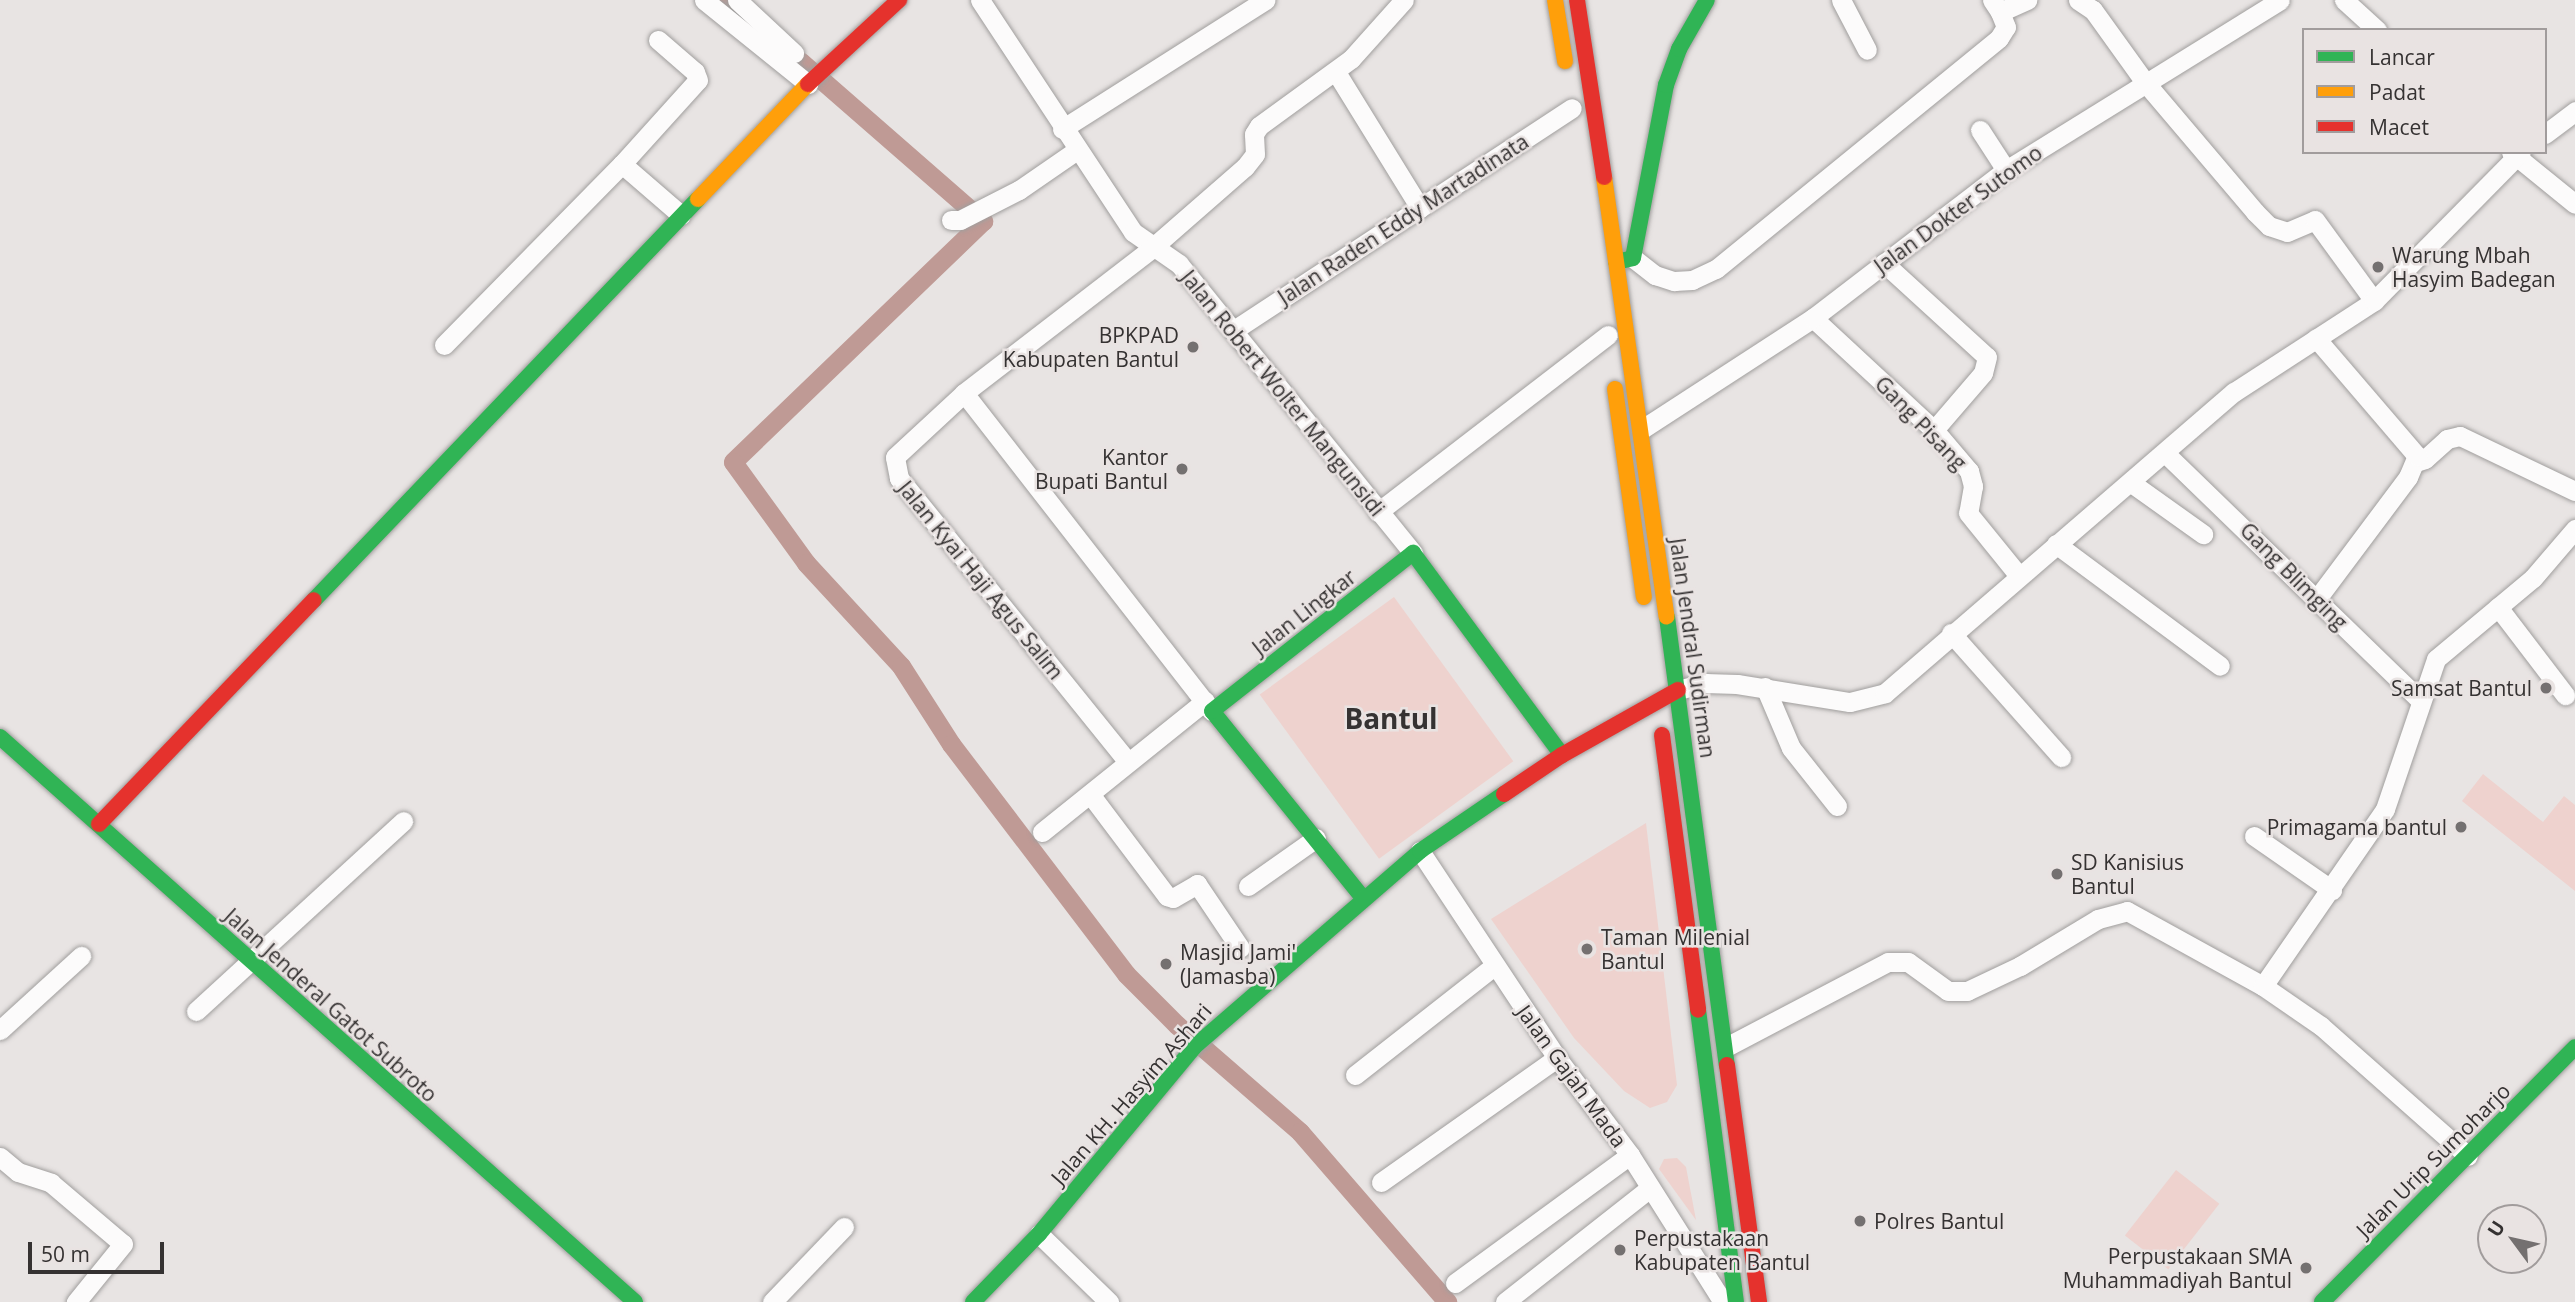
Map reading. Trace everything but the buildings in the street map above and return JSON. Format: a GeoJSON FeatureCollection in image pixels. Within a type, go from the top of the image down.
{"type":"FeatureCollection","features":[{"type":"Feature","properties":{"kind":"main road"},"geometry":{"type":"LineString","coordinates":[[99,824],[807,84],[899,0]]}},
{"type":"Feature","properties":{"kind":"main road"},"geometry":{"type":"LineString","coordinates":[[1555,0],[1576,134]]}},
{"type":"Feature","properties":{"kind":"main road","name":"Jalan Jendral Sudirman"},"geometry":{"type":"LineString","coordinates":[[1577,0],[1625,260],[1642,429],[1759,1302]]}},
{"type":"Feature","properties":{"kind":"main road"},"geometry":{"type":"LineString","coordinates":[[1625,260],[1666,85],[1679,49],[1707,0]]}},
{"type":"Feature","properties":{"kind":"main road","name":"Jalan Jendral Sudirman"},"geometry":{"type":"LineString","coordinates":[[1605,312],[1647,619]]}},
{"type":"Feature","properties":{"kind":"main road"},"geometry":{"type":"LineString","coordinates":[[1413,554],[1562,755]]}},
{"type":"Feature","properties":{"kind":"main road","name":"Jalan Lingkar"},"geometry":{"type":"LineString","coordinates":[[1208,706],[1413,554]]}},
{"type":"Feature","properties":{"kind":"main road","name":"Jalan Jendral Sudirman"},"geometry":{"type":"LineString","coordinates":[[1655,676],[1736,1302]]}},
{"type":"Feature","properties":{"kind":"main road","name":"Jalan KH. Hasyim Ashari"},"geometry":{"type":"LineString","coordinates":[[973,1302],[1039,1234],[1207,1033],[1420,851],[1562,755],[1678,690]]}},
{"type":"Feature","properties":{"kind":"main road"},"geometry":{"type":"LineString","coordinates":[[1208,706],[1363,898]]}},
{"type":"Feature","properties":{"kind":"main road","name":"Jalan Jenderal Gatot Subroto"},"geometry":{"type":"LineString","coordinates":[[0,737],[635,1302]]}},
{"type":"Feature","properties":{"kind":"main road","name":"Jalan Urip Sumoharjo"},"geometry":{"type":"LineString","coordinates":[[2322,1302],[2575,1047]]}},
{"type":"Feature","properties":{"kind":"street"},"geometry":{"type":"LineString","coordinates":[[704,0],[740,14],[794,53]]}},
{"type":"Feature","properties":{"kind":"street","name":"Jalan Robert Wolter Mangunsidi"},"geometry":{"type":"LineString","coordinates":[[980,0],[1062,129],[1133,232],[1152,248],[1179,264],[1413,554]]}},
{"type":"Feature","properties":{"kind":"street"},"geometry":{"type":"LineString","coordinates":[[1062,129],[1265,0]]}},
{"type":"Feature","properties":{"kind":"street","name":"Jalan Kyai Haji Agus Salim"},"geometry":{"type":"LineString","coordinates":[[1128,762],[894,468],[903,446],[964,393],[1152,248],[1245,167],[1255,154],[1254,134],[1259,126],[1336,72],[1404,0]]}},
{"type":"Feature","properties":{"kind":"street"},"geometry":{"type":"LineString","coordinates":[[1842,0],[1867,50]]}},
{"type":"Feature","properties":{"kind":"street"},"geometry":{"type":"LineString","coordinates":[[1625,260],[1674,281],[1692,280],[1716,269],[1999,38],[2006,26],[1996,6],[2027,0]]}},
{"type":"Feature","properties":{"kind":"street"},"geometry":{"type":"LineString","coordinates":[[2078,0],[2093,10],[2144,81],[2269,226],[2287,232],[2315,220],[2374,301]]}},
{"type":"Feature","properties":{"kind":"street","name":"Jalan Dokter Sutomo"},"geometry":{"type":"LineString","coordinates":[[1642,429],[1813,318],[2006,170],[2144,81],[2280,0]]}},
{"type":"Feature","properties":{"kind":"street"},"geometry":{"type":"LineString","coordinates":[[2344,0],[2374,28]]}},
{"type":"Feature","properties":{"kind":"street"},"geometry":{"type":"LineString","coordinates":[[740,14],[807,84]]}},
{"type":"Feature","properties":{"kind":"street"},"geometry":{"type":"LineString","coordinates":[[444,345],[622,164],[698,80],[695,72],[658,40]]}},
{"type":"Feature","properties":{"kind":"street"},"geometry":{"type":"LineString","coordinates":[[1336,72],[1420,208]]}},
{"type":"Feature","properties":{"kind":"street","name":"Jalan Raden Eddy Martadinata"},"geometry":{"type":"LineString","coordinates":[[1234,330],[1420,208],[1570,94]]}},
{"type":"Feature","properties":{"kind":"street"},"geometry":{"type":"LineString","coordinates":[[2547,132],[2575,111]]}},
{"type":"Feature","properties":{"kind":"street"},"geometry":{"type":"LineString","coordinates":[[1980,130],[2006,170]]}},
{"type":"Feature","properties":{"kind":"street"},"geometry":{"type":"LineString","coordinates":[[955,220],[986,206],[1077,150]]}},
{"type":"Feature","properties":{"kind":"street"},"geometry":{"type":"LineString","coordinates":[[1678,690],[1706,682],[1765,687],[1850,702],[1872,700],[1897,684],[1951,634],[2252,378],[2374,301],[2516,154],[2575,204]]}},
{"type":"Feature","properties":{"kind":"street"},"geometry":{"type":"LineString","coordinates":[[622,164],[681,215]]}},
{"type":"Feature","properties":{"kind":"street"},"geometry":{"type":"LineString","coordinates":[[1884,263],[1987,357],[1983,373],[1934,430]]}},
{"type":"Feature","properties":{"kind":"street","name":"Gang Pisang"},"geometry":{"type":"LineString","coordinates":[[1813,318],[1934,430],[1971,476],[1968,513],[2019,576]]}},
{"type":"Feature","properties":{"kind":"street"},"geometry":{"type":"LineString","coordinates":[[1378,512],[1608,335]]}},
{"type":"Feature","properties":{"kind":"street"},"geometry":{"type":"LineString","coordinates":[[2316,338],[2415,451],[2416,462]]}},
{"type":"Feature","properties":{"kind":"street"},"geometry":{"type":"LineString","coordinates":[[964,393],[1208,706],[1128,762],[1042,832]]}},
{"type":"Feature","properties":{"kind":"street"},"geometry":{"type":"LineString","coordinates":[[2316,600],[2416,462],[2425,459],[2447,439],[2460,436],[2575,491]]}},
{"type":"Feature","properties":{"kind":"street","name":"Gang Blimging"},"geometry":{"type":"LineString","coordinates":[[2165,453],[2421,701]]}},
{"type":"Feature","properties":{"kind":"street"},"geometry":{"type":"LineString","coordinates":[[2130,482],[2203,534]]}},
{"type":"Feature","properties":{"kind":"street"},"geometry":{"type":"LineString","coordinates":[[2263,986],[2332,890],[2385,809],[2421,701],[2440,654],[2533,578],[2575,529]]}},
{"type":"Feature","properties":{"kind":"street"},"geometry":{"type":"LineString","coordinates":[[2056,544],[2220,666]]}},
{"type":"Feature","properties":{"kind":"street"},"geometry":{"type":"LineString","coordinates":[[2498,607],[2565,695]]}},
{"type":"Feature","properties":{"kind":"street"},"geometry":{"type":"LineString","coordinates":[[1951,634],[2061,757]]}},
{"type":"Feature","properties":{"kind":"street"},"geometry":{"type":"LineString","coordinates":[[1765,687],[1791,748],[1837,806]]}},
{"type":"Feature","properties":{"kind":"street"},"geometry":{"type":"LineString","coordinates":[[1090,794],[1167,896],[1173,898],[1197,884],[1240,948]]}},
{"type":"Feature","properties":{"kind":"street"},"geometry":{"type":"LineString","coordinates":[[196,1011],[249,959],[402,821]]}},
{"type":"Feature","properties":{"kind":"street"},"geometry":{"type":"LineString","coordinates":[[2254,836],[2332,890]]}},
{"type":"Feature","properties":{"kind":"street"},"geometry":{"type":"LineString","coordinates":[[1248,886],[1317,838]]}},
{"type":"Feature","properties":{"kind":"street","name":"Jalan Gajah Mada"},"geometry":{"type":"LineString","coordinates":[[1420,851],[1557,1058],[1630,1155],[1723,1302]]}},
{"type":"Feature","properties":{"kind":"street"},"geometry":{"type":"LineString","coordinates":[[1726,1046],[1888,962],[1908,962],[1948,991],[1967,992],[2118,911],[2132,913],[2263,986],[2321,1026],[2468,1156]]}},
{"type":"Feature","properties":{"kind":"street"},"geometry":{"type":"LineString","coordinates":[[0,1030],[81,956]]}},
{"type":"Feature","properties":{"kind":"street"},"geometry":{"type":"LineString","coordinates":[[1355,1075],[1494,966]]}},
{"type":"Feature","properties":{"kind":"street"},"geometry":{"type":"LineString","coordinates":[[1381,1182],[1557,1058]]}},
{"type":"Feature","properties":{"kind":"street"},"geometry":{"type":"LineString","coordinates":[[1455,1283],[1630,1155]]}},
{"type":"Feature","properties":{"kind":"street"},"geometry":{"type":"LineString","coordinates":[[0,1157],[18,1172],[51,1183],[124,1244],[76,1302]]}},
{"type":"Feature","properties":{"kind":"street"},"geometry":{"type":"LineString","coordinates":[[1505,1302],[1650,1188]]}},
{"type":"Feature","properties":{"kind":"street"},"geometry":{"type":"LineString","coordinates":[[772,1302],[844,1227]]}},
{"type":"Feature","properties":{"kind":"street"},"geometry":{"type":"LineString","coordinates":[[1039,1234],[1109,1302]]}},
{"type":"Feature","properties":{"kind":"shaded area"},"geometry":{"type":"Polygon","coordinates":[[[1394,597],[1513,761],[1379,859],[1260,695],[1394,597]]]}},
{"type":"Feature","properties":{"kind":"shaded area"},"geometry":{"type":"Polygon","coordinates":[[[2483,774],[2543,822],[2564,796],[2575,805],[2575,891],[2462,801],[2483,774]]]}},
{"type":"Feature","properties":{"kind":"shaded area","name":"Taman Milenial Bantul"},"geometry":{"type":"Polygon","coordinates":[[[1646,823],[1677,1085],[1667,1102],[1650,1108],[1624,1091],[1574,1038],[1491,919],[1646,823]]]}},
{"type":"Feature","properties":{"kind":"shaded area"},"geometry":{"type":"Polygon","coordinates":[[[1677,1158],[1686,1167],[1696,1220],[1659,1169],[1664,1159],[1677,1158]]]}},
{"type":"Feature","properties":{"kind":"shaded area"},"geometry":{"type":"Polygon","coordinates":[[[2176,1170],[2219,1204],[2168,1269],[2125,1235],[2176,1170]]]}},
{"type":"Feature","properties":{"kind":"waterway"},"geometry":{"type":"LineString","coordinates":[[721,0],[801,62],[983,221],[733,462],[806,563],[901,666],[951,744],[1126,974],[1177,1025],[1300,1132],[1447,1302]]}},
{"type":"Feature","properties":{"kind":"traffic: fast"},"geometry":{"type":"LineString","coordinates":[[1616,262],[1633,258],[1666,85],[1679,49],[1707,0]]}},
{"type":"Feature","properties":{"kind":"traffic: fast"},"geometry":{"type":"LineString","coordinates":[[314,600],[698,199]]}},
{"type":"Feature","properties":{"kind":"traffic: fast"},"geometry":{"type":"LineString","coordinates":[[1363,898],[1212,711],[1413,553],[1562,755]]}},
{"type":"Feature","properties":{"kind":"traffic: fast"},"geometry":{"type":"LineString","coordinates":[[1667,617],[1727,1065]]}},
{"type":"Feature","properties":{"kind":"traffic: fast"},"geometry":{"type":"LineString","coordinates":[[0,737],[635,1302]]}},
{"type":"Feature","properties":{"kind":"traffic: fast"},"geometry":{"type":"LineString","coordinates":[[973,1302],[1039,1234],[1194,1047],[1420,851],[1504,794]]}},
{"type":"Feature","properties":{"kind":"traffic: fast"},"geometry":{"type":"LineString","coordinates":[[1698,1010],[1736,1302]]}},
{"type":"Feature","properties":{"kind":"traffic: fast"},"geometry":{"type":"LineString","coordinates":[[2322,1302],[2575,1047]]}},
{"type":"Feature","properties":{"kind":"traffic: slow"},"geometry":{"type":"LineString","coordinates":[[1555,0],[1565,61]]}},
{"type":"Feature","properties":{"kind":"traffic: slow"},"geometry":{"type":"LineString","coordinates":[[698,199],[807,85]]}},
{"type":"Feature","properties":{"kind":"traffic: slow"},"geometry":{"type":"LineString","coordinates":[[1604,177],[1667,617]]}},
{"type":"Feature","properties":{"kind":"traffic: slow"},"geometry":{"type":"LineString","coordinates":[[1615,389],[1644,597]]}},
{"type":"Feature","properties":{"kind":"traffic: jam"},"geometry":{"type":"LineString","coordinates":[[808,84],[899,0]]}},
{"type":"Feature","properties":{"kind":"traffic: jam"},"geometry":{"type":"LineString","coordinates":[[1577,0],[1604,177]]}},
{"type":"Feature","properties":{"kind":"traffic: jam"},"geometry":{"type":"LineString","coordinates":[[99,824],[314,600]]}},
{"type":"Feature","properties":{"kind":"traffic: jam"},"geometry":{"type":"LineString","coordinates":[[1504,794],[1562,755],[1678,690]]}},
{"type":"Feature","properties":{"kind":"traffic: jam"},"geometry":{"type":"LineString","coordinates":[[1662,735],[1698,1010]]}},
{"type":"Feature","properties":{"kind":"traffic: jam"},"geometry":{"type":"LineString","coordinates":[[1727,1065],[1759,1302]]}},
{"type":"Feature","properties":{"kind":"place","name":"Warung Mbah Hasyim Badegan"},"geometry":{"type":"Point","coordinates":[2378,267]}},
{"type":"Feature","properties":{"kind":"place","name":"BPKPAD Kabupaten Bantul"},"geometry":{"type":"Point","coordinates":[1193,347]}},
{"type":"Feature","properties":{"kind":"place","name":"Kantor Bupati Bantul"},"geometry":{"type":"Point","coordinates":[1182,469]}},
{"type":"Feature","properties":{"kind":"place","name":"Samsat Bantul"},"geometry":{"type":"Point","coordinates":[2546,688]}},
{"type":"Feature","properties":{"kind":"place","name":"Primagama bantul"},"geometry":{"type":"Point","coordinates":[2461,827]}},
{"type":"Feature","properties":{"kind":"place","name":"SD Kanisius Bantul"},"geometry":{"type":"Point","coordinates":[2057,874]}},
{"type":"Feature","properties":{"kind":"place","name":"Taman Milenial Bantul"},"geometry":{"type":"Point","coordinates":[1587,949]}},
{"type":"Feature","properties":{"kind":"place","name":"Masjid Jami' (Jamasba)"},"geometry":{"type":"Point","coordinates":[1166,964]}},
{"type":"Feature","properties":{"kind":"place","name":"Polres Bantul"},"geometry":{"type":"Point","coordinates":[1860,1221]}},
{"type":"Feature","properties":{"kind":"place","name":"Perpustakaan Kabupaten Bantul"},"geometry":{"type":"Point","coordinates":[1620,1250]}},
{"type":"Feature","properties":{"kind":"place","name":"Perpustakaan SMA Muhammadiyah Bantul"},"geometry":{"type":"Point","coordinates":[2306,1268]}},
{"type":"Feature","properties":{"kind":"district","name":"Bantul"},"geometry":{"type":"Point","coordinates":[1391,718]}}]}
